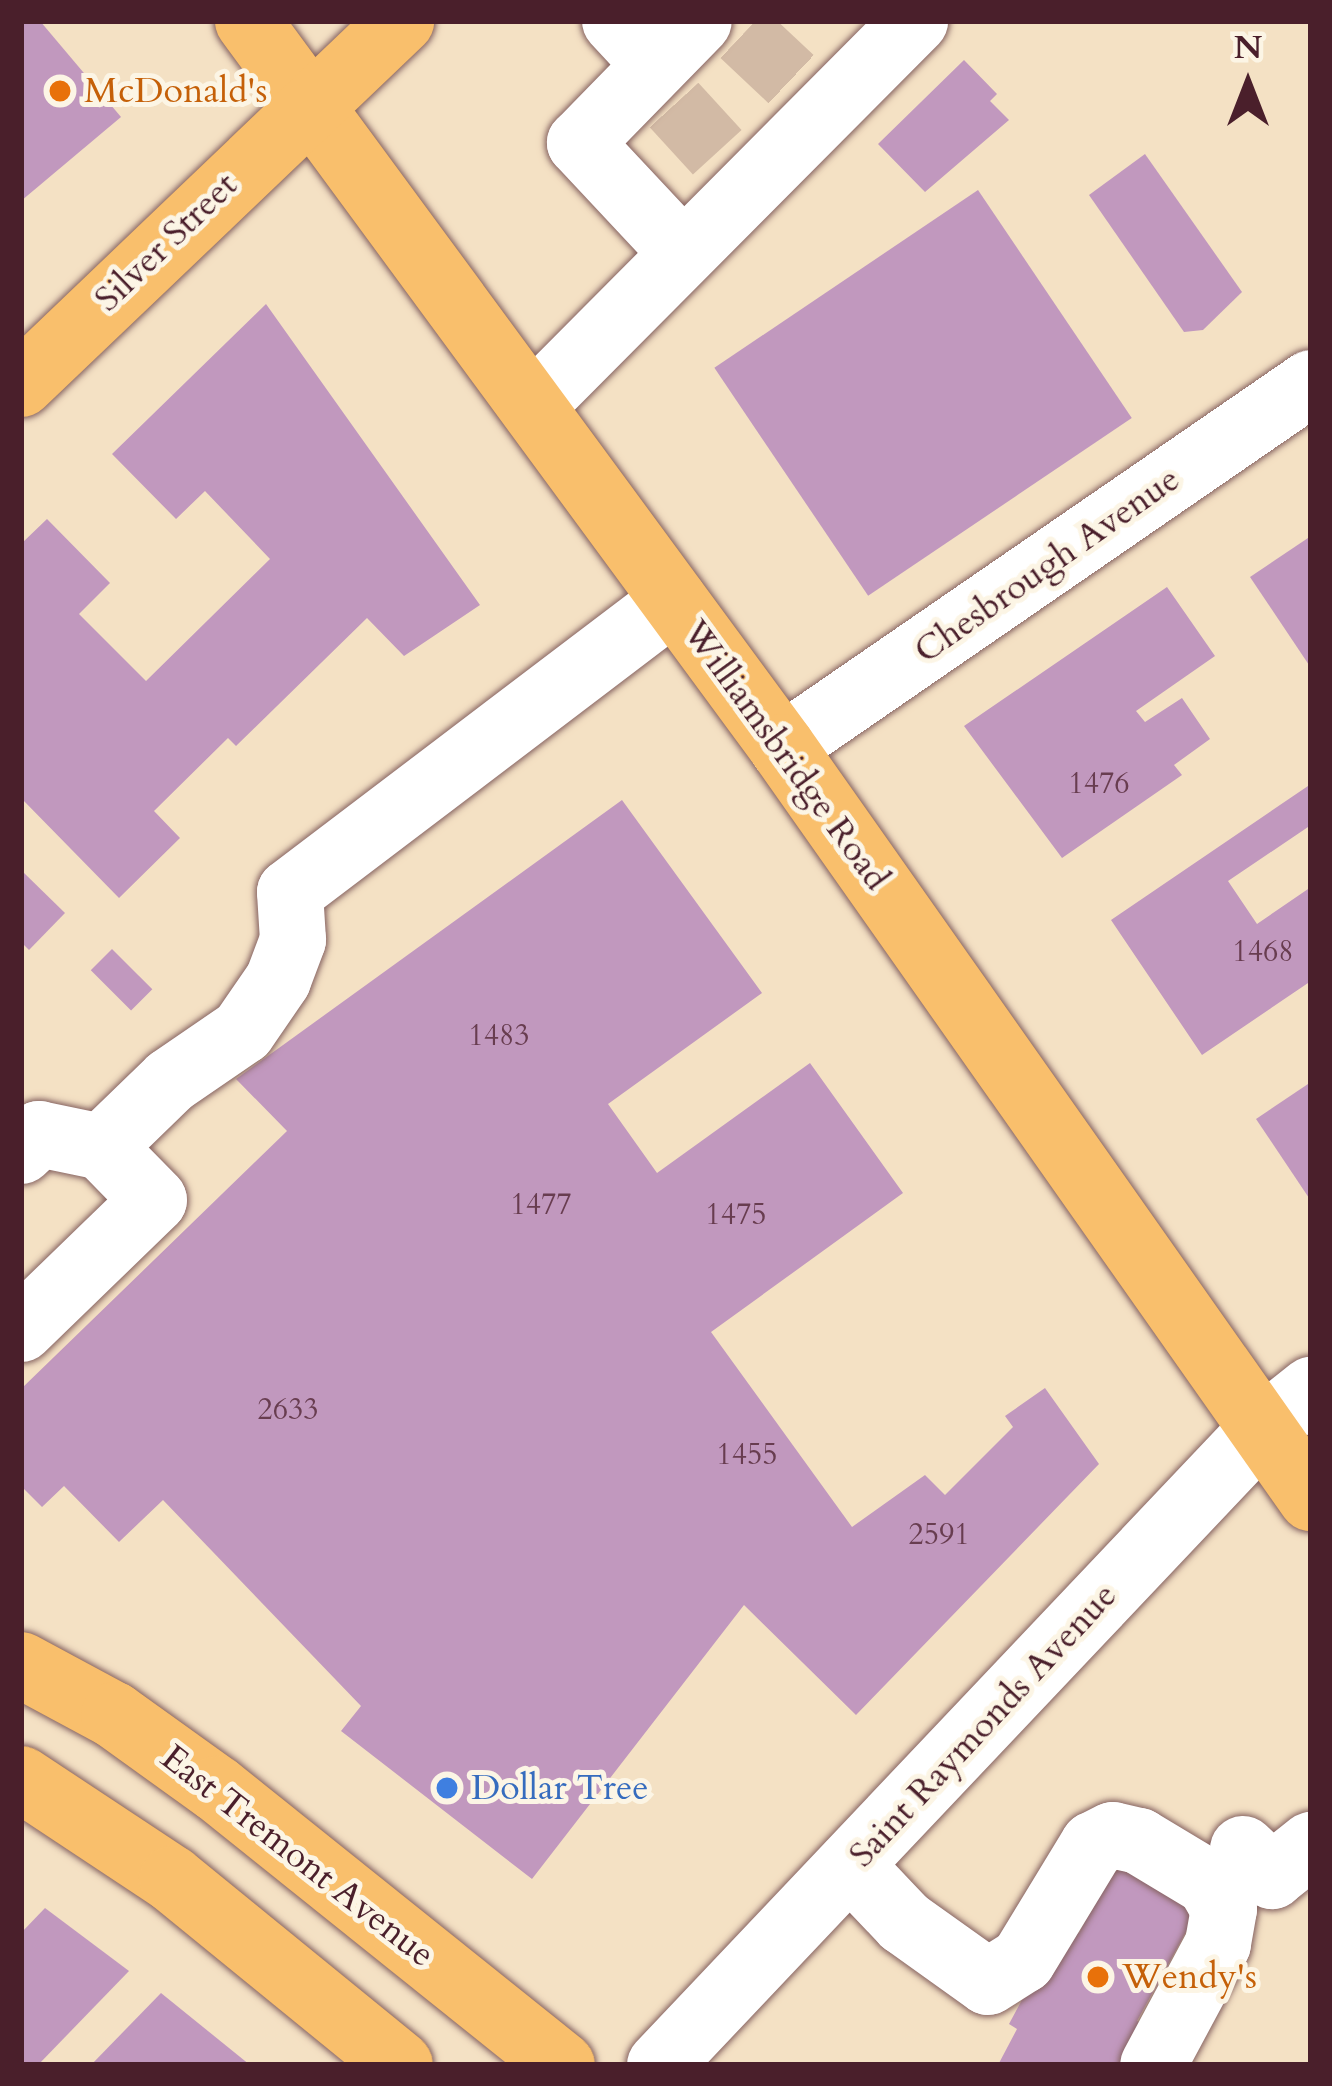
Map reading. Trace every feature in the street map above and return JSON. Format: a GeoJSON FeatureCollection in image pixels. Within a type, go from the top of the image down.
{"type":"FeatureCollection","features":[{"type":"Feature","properties":{"kind":"main road","name":"Williamsbridge Road"},"geometry":{"type":"LineString","coordinates":[[248,21],[312,100],[782,747],[1287,1410],[1311,1498]]}},
{"type":"Feature","properties":{"kind":"main road","name":"Silver Street"},"geometry":{"type":"LineString","coordinates":[[21,384],[312,100],[401,21]]}},
{"type":"Feature","properties":{"kind":"main road","name":"East Tremont Avenue"},"geometry":{"type":"LineString","coordinates":[[21,1665],[114,1714],[217,1789],[562,2065]]}},
{"type":"Feature","properties":{"kind":"main road"},"geometry":{"type":"LineString","coordinates":[[21,1779],[172,1880],[400,2065]]}},
{"type":"Feature","properties":{"kind":"street"},"geometry":{"type":"LineString","coordinates":[[683,254],[580,143],[692,76],[808,95],[889,30]]}},
{"type":"Feature","properties":{"kind":"street"},"geometry":{"type":"LineString","coordinates":[[533,405],[683,254],[692,76]]}},
{"type":"Feature","properties":{"kind":"street","name":"Chesbrough Avenue"},"geometry":{"type":"LineString","coordinates":[[782,747],[1311,383]]}},
{"type":"Feature","properties":{"kind":"street"},"geometry":{"type":"LineString","coordinates":[[102,1147],[170,1081],[243,1031],[278,980],[293,940],[290,892],[674,600]]}},
{"type":"Feature","properties":{"kind":"street"},"geometry":{"type":"LineString","coordinates":[[21,1151],[39,1134],[102,1147],[154,1200],[21,1329]]}},
{"type":"Feature","properties":{"kind":"street","name":"Saint Raymonds Avenue"},"geometry":{"type":"LineString","coordinates":[[660,2065],[1287,1410]]}},
{"type":"Feature","properties":{"kind":"street"},"geometry":{"type":"LineString","coordinates":[[982,1997],[993,1938],[1031,1880],[1039,1848],[1089,1798],[1132,1801]]}},
{"type":"Feature","properties":{"kind":"street"},"geometry":{"type":"LineString","coordinates":[[982,1997],[1023,1960],[1093,1845],[1113,1835],[1139,1840],[1210,1883],[1224,1909],[1217,1944],[1153,2065]]}},
{"type":"Feature","properties":{"kind":"street"},"geometry":{"type":"LineString","coordinates":[[850,1865],[982,1997]]}},
{"type":"Feature","properties":{"kind":"building","name":"McDonald's"},"geometry":{"type":"Polygon","coordinates":[[[21,21],[40,21],[121,117],[21,201],[21,21]]]}},
{"type":"Feature","properties":{"kind":"building"},"geometry":{"type":"Polygon","coordinates":[[[964,60],[997,94],[990,101],[1009,120],[925,192],[878,144],[964,60]]]}},
{"type":"Feature","properties":{"kind":"building"},"geometry":{"type":"Polygon","coordinates":[[[1145,154],[1242,292],[1203,330],[1184,332],[1089,195],[1145,154]]]}},
{"type":"Feature","properties":{"kind":"building"},"geometry":{"type":"Polygon","coordinates":[[[978,190],[1132,418],[868,596],[714,368],[978,190]]]}},
{"type":"Feature","properties":{"kind":"building"},"geometry":{"type":"Polygon","coordinates":[[[266,304],[480,605],[404,656],[367,618],[236,746],[228,738],[154,811],[180,838],[119,898],[21,798],[21,544],[47,519],[110,583],[79,614],[146,681],[270,559],[205,491],[176,519],[112,454],[266,304]]]}},
{"type":"Feature","properties":{"kind":"building"},"geometry":{"type":"Polygon","coordinates":[[[1311,536],[1311,668],[1250,577],[1311,536]]]}},
{"type":"Feature","properties":{"kind":"building"},"geometry":{"type":"Polygon","coordinates":[[[1167,587],[1215,656],[1136,711],[1145,722],[1182,698],[1210,739],[1174,765],[1182,775],[1062,858],[964,726],[1167,587]]]}},
{"type":"Feature","properties":{"kind":"building"},"geometry":{"type":"Polygon","coordinates":[[[1308,786],[1311,825],[1228,881],[1257,924],[1311,887],[1311,981],[1202,1055],[1111,920],[1308,786]]]}},
{"type":"Feature","properties":{"kind":"building"},"geometry":{"type":"Polygon","coordinates":[[[622,800],[762,993],[608,1104],[657,1173],[810,1063],[903,1193],[711,1332],[852,1527],[925,1475],[945,1495],[1013,1427],[1005,1416],[1045,1388],[1099,1464],[856,1715],[744,1605],[532,1879],[341,1731],[361,1706],[163,1500],[119,1542],[64,1486],[42,1507],[21,1486],[21,1389],[287,1131],[236,1079],[622,800]]]}},
{"type":"Feature","properties":{"kind":"building"},"geometry":{"type":"Polygon","coordinates":[[[21,870],[65,913],[29,950],[21,942],[21,870]]]}},
{"type":"Feature","properties":{"kind":"building"},"geometry":{"type":"Polygon","coordinates":[[[112,949],[152,989],[131,1011],[91,970],[112,949]]]}},
{"type":"Feature","properties":{"kind":"building"},"geometry":{"type":"Polygon","coordinates":[[[1311,1082],[1311,1201],[1256,1119],[1311,1082]]]}},
{"type":"Feature","properties":{"kind":"building","name":"Wendy's"},"geometry":{"type":"Polygon","coordinates":[[[1116,1863],[1199,1908],[1137,2021],[1152,2029],[1133,2065],[998,2065],[1017,2029],[1009,2024],[1063,1924],[1079,1933],[1116,1863]]]}},
{"type":"Feature","properties":{"kind":"building"},"geometry":{"type":"Polygon","coordinates":[[[45,1908],[129,1971],[38,2065],[21,2065],[21,1933],[45,1908]]]}},
{"type":"Feature","properties":{"kind":"building"},"geometry":{"type":"Polygon","coordinates":[[[161,1993],[250,2065],[91,2065],[161,1993]]]}},
{"type":"Feature","properties":{"kind":"tunnel"},"geometry":{"type":"LineString","coordinates":[[743,34],[792,80]]}},
{"type":"Feature","properties":{"kind":"tunnel"},"geometry":{"type":"LineString","coordinates":[[674,105],[717,152]]}},
{"type":"Feature","properties":{"kind":"place","name":"McDonald's"},"geometry":{"type":"Point","coordinates":[60,91]}},
{"type":"Feature","properties":{"kind":"place","name":"Dollar Tree"},"geometry":{"type":"Point","coordinates":[447,1788]}},
{"type":"Feature","properties":{"kind":"place","name":"Wendy's"},"geometry":{"type":"Point","coordinates":[1098,1977]}}]}
